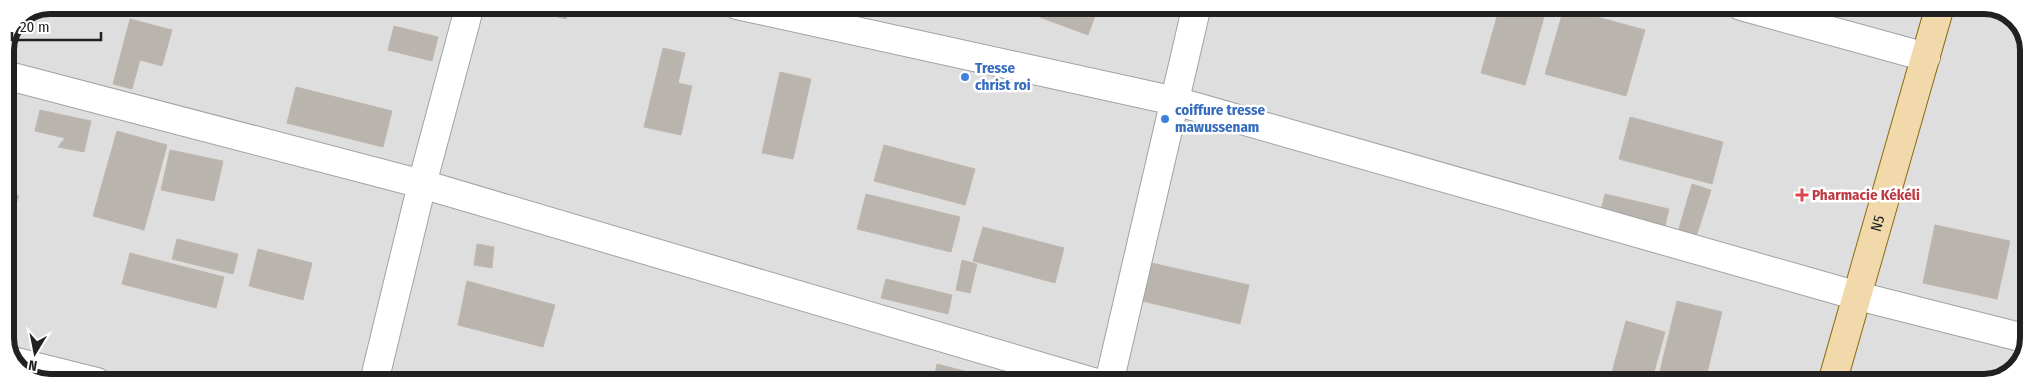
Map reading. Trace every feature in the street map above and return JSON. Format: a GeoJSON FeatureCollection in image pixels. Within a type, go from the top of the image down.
{"type":"FeatureCollection","features":[{"type":"Feature","properties":{"kind":"main road","name":"N5"},"geometry":{"type":"LineString","coordinates":[[1835,374],[1938,14]]}},
{"type":"Feature","properties":{"kind":"street"},"geometry":{"type":"LineString","coordinates":[[376,374],[422,184],[468,14]]}},
{"type":"Feature","properties":{"kind":"street"},"geometry":{"type":"LineString","coordinates":[[778,14],[1175,102],[1858,296],[2020,337]]}},
{"type":"Feature","properties":{"kind":"street"},"geometry":{"type":"LineString","coordinates":[[1111,374],[1195,14]]}},
{"type":"Feature","properties":{"kind":"street"},"geometry":{"type":"LineString","coordinates":[[1770,14],[1926,57]]}},
{"type":"Feature","properties":{"kind":"street"},"geometry":{"type":"LineString","coordinates":[[14,76],[422,184],[1066,374]]}},
{"type":"Feature","properties":{"kind":"street"},"geometry":{"type":"LineString","coordinates":[[25,364],[65,374]]}},
{"type":"Feature","properties":{"kind":"shaded area"},"geometry":{"type":"Polygon","coordinates":[[[43,14],[1991,14],[1998,16],[2011,26],[2018,36],[2020,43],[2020,345],[2018,352],[2008,365],[1998,372],[1991,374],[43,374],[28,367],[23,362],[16,352],[14,341],[14,43],[24,24],[43,14]]]}},
{"type":"Feature","properties":{"kind":"building"},"geometry":{"type":"Polygon","coordinates":[[[550,14],[567,14],[566,19],[550,14]]]}},
{"type":"Feature","properties":{"kind":"building"},"geometry":{"type":"Polygon","coordinates":[[[1031,14],[1096,14],[1088,35],[1031,14]]]}},
{"type":"Feature","properties":{"kind":"building"},"geometry":{"type":"Polygon","coordinates":[[[1498,14],[1545,14],[1525,85],[1481,73],[1498,14]]]}},
{"type":"Feature","properties":{"kind":"building"},"geometry":{"type":"Polygon","coordinates":[[[1562,14],[1586,14],[1645,30],[1626,96],[1545,74],[1562,14]]]}},
{"type":"Feature","properties":{"kind":"building"},"geometry":{"type":"Polygon","coordinates":[[[130,19],[172,30],[162,66],[140,60],[132,89],[113,84],[130,19]]]}},
{"type":"Feature","properties":{"kind":"building"},"geometry":{"type":"Polygon","coordinates":[[[394,26],[438,37],[432,61],[388,50],[394,26]]]}},
{"type":"Feature","properties":{"kind":"building"},"geometry":{"type":"Polygon","coordinates":[[[663,48],[685,53],[678,83],[692,86],[681,135],[644,127],[663,48]]]}},
{"type":"Feature","properties":{"kind":"building"},"geometry":{"type":"Polygon","coordinates":[[[780,72],[811,79],[793,159],[762,153],[780,72]]]}},
{"type":"Feature","properties":{"kind":"building"},"geometry":{"type":"Polygon","coordinates":[[[296,87],[392,111],[383,147],[287,123],[296,87]]]}},
{"type":"Feature","properties":{"kind":"building"},"geometry":{"type":"Polygon","coordinates":[[[40,110],[91,121],[84,152],[58,147],[65,138],[35,131],[40,110]]]}},
{"type":"Feature","properties":{"kind":"building"},"geometry":{"type":"Polygon","coordinates":[[[1630,117],[1723,142],[1712,184],[1619,159],[1630,117]]]}},
{"type":"Feature","properties":{"kind":"building"},"geometry":{"type":"Polygon","coordinates":[[[117,131],[167,145],[144,230],[93,216],[117,131]]]}},
{"type":"Feature","properties":{"kind":"building"},"geometry":{"type":"Polygon","coordinates":[[[884,145],[975,169],[965,205],[874,181],[884,145]]]}},
{"type":"Feature","properties":{"kind":"building"},"geometry":{"type":"Polygon","coordinates":[[[170,150],[223,161],[214,201],[161,190],[170,150]]]}},
{"type":"Feature","properties":{"kind":"building"},"geometry":{"type":"Polygon","coordinates":[[[1692,184],[1711,190],[1696,237],[1678,232],[1692,184]]]}},
{"type":"Feature","properties":{"kind":"building"},"geometry":{"type":"Polygon","coordinates":[[[14,194],[19,196],[14,210],[14,194]]]}},
{"type":"Feature","properties":{"kind":"building"},"geometry":{"type":"Polygon","coordinates":[[[866,194],[960,217],[951,252],[857,229],[866,194]]]}},
{"type":"Feature","properties":{"kind":"building"},"geometry":{"type":"Polygon","coordinates":[[[1605,194],[1669,209],[1663,234],[1599,219],[1605,194]]]}},
{"type":"Feature","properties":{"kind":"building"},"geometry":{"type":"Polygon","coordinates":[[[1935,225],[2010,241],[1997,299],[1923,283],[1935,225]]]}},
{"type":"Feature","properties":{"kind":"building"},"geometry":{"type":"Polygon","coordinates":[[[983,227],[1064,248],[1055,283],[973,261],[983,227]]]}},
{"type":"Feature","properties":{"kind":"building"},"geometry":{"type":"Polygon","coordinates":[[[177,239],[238,254],[233,274],[172,259],[177,239]]]}},
{"type":"Feature","properties":{"kind":"building"},"geometry":{"type":"Polygon","coordinates":[[[477,244],[494,247],[492,268],[474,265],[477,244]]]}},
{"type":"Feature","properties":{"kind":"building"},"geometry":{"type":"Polygon","coordinates":[[[258,249],[312,263],[303,300],[249,286],[258,249]]]}},
{"type":"Feature","properties":{"kind":"building"},"geometry":{"type":"Polygon","coordinates":[[[130,253],[224,277],[216,308],[122,284],[130,253]]]}},
{"type":"Feature","properties":{"kind":"building"},"geometry":{"type":"Polygon","coordinates":[[[962,260],[977,264],[970,293],[956,290],[962,260]]]}},
{"type":"Feature","properties":{"kind":"building"},"geometry":{"type":"Polygon","coordinates":[[[1147,262],[1249,285],[1240,324],[1138,300],[1147,262]]]}},
{"type":"Feature","properties":{"kind":"building"},"geometry":{"type":"Polygon","coordinates":[[[886,279],[952,295],[948,314],[881,298],[886,279]]]}},
{"type":"Feature","properties":{"kind":"building"},"geometry":{"type":"Polygon","coordinates":[[[467,281],[555,305],[543,347],[458,325],[467,281]]]}},
{"type":"Feature","properties":{"kind":"building"},"geometry":{"type":"Polygon","coordinates":[[[1677,301],[1722,312],[1707,374],[1674,374],[1660,371],[1677,301]]]}},
{"type":"Feature","properties":{"kind":"building"},"geometry":{"type":"Polygon","coordinates":[[[1626,321],[1665,332],[1653,374],[1611,374],[1626,321]]]}},
{"type":"Feature","properties":{"kind":"building"},"geometry":{"type":"Polygon","coordinates":[[[937,364],[976,374],[935,374],[937,364]]]}},
{"type":"Feature","properties":{"kind":"place","name":"Tresse christ roi"},"geometry":{"type":"Point","coordinates":[965,77]}},
{"type":"Feature","properties":{"kind":"place","name":"coiffure tresse mawussenam"},"geometry":{"type":"Point","coordinates":[1165,119]}},
{"type":"Feature","properties":{"kind":"place","name":"Pharmacie Kékéli"},"geometry":{"type":"Point","coordinates":[1802,195]}}]}
